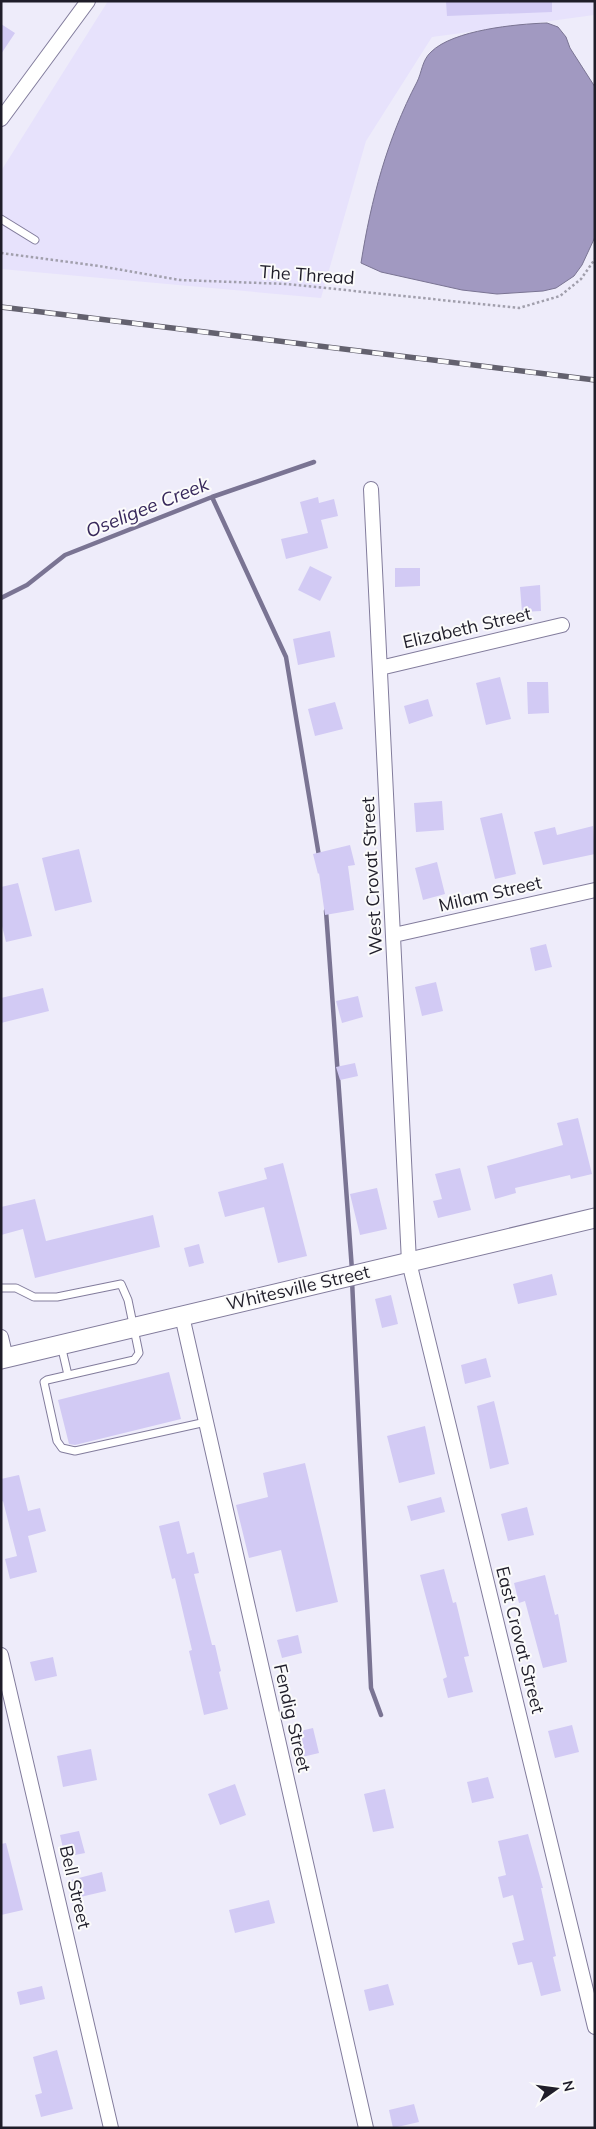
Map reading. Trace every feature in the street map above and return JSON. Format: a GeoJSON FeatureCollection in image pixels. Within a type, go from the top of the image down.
{"type":"FeatureCollection","features":[{"type":"Feature","properties":{"kind":"main road","name":"Whitesville Street"},"geometry":{"type":"LineString","coordinates":[[4,1358],[595,1218]]}},
{"type":"Feature","properties":{"kind":"street"},"geometry":{"type":"LineString","coordinates":[[1,119],[88,1]]}},
{"type":"Feature","properties":{"kind":"street","name":"West Crovat Street"},"geometry":{"type":"LineString","coordinates":[[371,489],[409,1262]]}},
{"type":"Feature","properties":{"kind":"street","name":"Elizabeth Street"},"geometry":{"type":"LineString","coordinates":[[380,668],[562,625]]}},
{"type":"Feature","properties":{"kind":"street","name":"Milam Street"},"geometry":{"type":"LineString","coordinates":[[394,935],[595,890]]}},
{"type":"Feature","properties":{"kind":"street","name":"East Crovat Street"},"geometry":{"type":"LineString","coordinates":[[409,1262],[595,2027]]}},
{"type":"Feature","properties":{"kind":"street","name":"Fendig Street"},"geometry":{"type":"LineString","coordinates":[[182,1316],[366,2128]]}},
{"type":"Feature","properties":{"kind":"street"},"geometry":{"type":"LineString","coordinates":[[1,1336],[4,1358]]}},
{"type":"Feature","properties":{"kind":"street","name":"Bell Street"},"geometry":{"type":"LineString","coordinates":[[1,1655],[111,2128]]}},
{"type":"Feature","properties":{"kind":"lane"},"geometry":{"type":"LineString","coordinates":[[1,218],[35,240]]}},
{"type":"Feature","properties":{"kind":"lane"},"geometry":{"type":"LineString","coordinates":[[1,1288],[16,1288],[34,1298],[57,1298],[121,1284],[128,1300],[139,1353],[134,1360],[44,1382],[57,1441],[62,1448],[75,1452],[206,1422]]}},
{"type":"Feature","properties":{"kind":"lane"},"geometry":{"type":"LineString","coordinates":[[61,1345],[68,1375]]}},
{"type":"Feature","properties":{"kind":"path","name":"The Thread"},"geometry":{"type":"LineString","coordinates":[[1,253],[99,266],[180,280],[287,284],[519,308],[560,296],[581,279],[595,259]]}},
{"type":"Feature","properties":{"kind":"shaded area"},"geometry":{"type":"Polygon","coordinates":[[[108,1],[593,1],[594,15],[432,37],[366,141],[321,298],[1,269],[1,171],[108,1]]]}},
{"type":"Feature","properties":{"kind":"shaded area"},"geometry":{"type":"Polygon","coordinates":[[[547,23],[558,27],[566,37],[570,48],[595,87],[595,237],[582,265],[574,276],[556,288],[543,291],[497,294],[462,290],[381,272],[361,263],[375,193],[389,148],[397,125],[428,55],[441,44],[469,33],[502,27],[547,23]]]}},
{"type":"Feature","properties":{"kind":"building"},"geometry":{"type":"Polygon","coordinates":[[[446,1],[552,1],[552,12],[447,16],[446,1]]]}},
{"type":"Feature","properties":{"kind":"building"},"geometry":{"type":"Polygon","coordinates":[[[1,24],[15,33],[1,54],[1,24]]]}},
{"type":"Feature","properties":{"kind":"building"},"geometry":{"type":"Polygon","coordinates":[[[318,497],[319,503],[334,499],[338,516],[321,520],[328,548],[286,559],[281,539],[308,533],[300,502],[318,497]]]}},
{"type":"Feature","properties":{"kind":"building"},"geometry":{"type":"Polygon","coordinates":[[[310,566],[332,577],[320,601],[298,590],[310,566]]]}},
{"type":"Feature","properties":{"kind":"building"},"geometry":{"type":"Polygon","coordinates":[[[395,568],[420,568],[420,586],[395,587],[395,568]]]}},
{"type":"Feature","properties":{"kind":"building"},"geometry":{"type":"Polygon","coordinates":[[[540,585],[541,611],[522,612],[520,587],[540,585]]]}},
{"type":"Feature","properties":{"kind":"building"},"geometry":{"type":"Polygon","coordinates":[[[330,631],[335,657],[298,665],[293,639],[330,631]]]}},
{"type":"Feature","properties":{"kind":"building"},"geometry":{"type":"Polygon","coordinates":[[[500,677],[511,719],[486,725],[476,683],[500,677]]]}},
{"type":"Feature","properties":{"kind":"building"},"geometry":{"type":"Polygon","coordinates":[[[527,682],[548,682],[549,713],[528,714],[527,682]]]}},
{"type":"Feature","properties":{"kind":"building"},"geometry":{"type":"Polygon","coordinates":[[[428,699],[433,716],[409,724],[404,706],[428,699]]]}},
{"type":"Feature","properties":{"kind":"building"},"geometry":{"type":"Polygon","coordinates":[[[335,702],[343,729],[315,736],[308,709],[335,702]]]}},
{"type":"Feature","properties":{"kind":"building"},"geometry":{"type":"Polygon","coordinates":[[[442,801],[444,830],[416,832],[414,803],[442,801]]]}},
{"type":"Feature","properties":{"kind":"building"},"geometry":{"type":"Polygon","coordinates":[[[502,813],[516,874],[495,879],[480,818],[502,813]]]}},
{"type":"Feature","properties":{"kind":"building"},"geometry":{"type":"Polygon","coordinates":[[[593,826],[595,854],[543,865],[534,832],[555,827],[557,835],[593,826]]]}},
{"type":"Feature","properties":{"kind":"building"},"geometry":{"type":"Polygon","coordinates":[[[350,845],[355,865],[348,866],[354,910],[325,915],[319,873],[313,854],[350,845]]]}},
{"type":"Feature","properties":{"kind":"building"},"geometry":{"type":"Polygon","coordinates":[[[79,849],[92,902],[55,911],[42,858],[79,849]]]}},
{"type":"Feature","properties":{"kind":"building"},"geometry":{"type":"Polygon","coordinates":[[[437,862],[445,894],[423,900],[415,868],[437,862]]]}},
{"type":"Feature","properties":{"kind":"building"},"geometry":{"type":"Polygon","coordinates":[[[18,883],[32,936],[6,942],[1,922],[1,887],[18,883]]]}},
{"type":"Feature","properties":{"kind":"building"},"geometry":{"type":"Polygon","coordinates":[[[546,944],[552,967],[535,971],[530,948],[546,944]]]}},
{"type":"Feature","properties":{"kind":"building"},"geometry":{"type":"Polygon","coordinates":[[[436,982],[443,1011],[422,1016],[415,987],[436,982]]]}},
{"type":"Feature","properties":{"kind":"building"},"geometry":{"type":"Polygon","coordinates":[[[43,988],[49,1011],[1,1023],[1,998],[43,988]]]}},
{"type":"Feature","properties":{"kind":"building"},"geometry":{"type":"Polygon","coordinates":[[[358,996],[363,1017],[342,1023],[336,1001],[358,996]]]}},
{"type":"Feature","properties":{"kind":"building"},"geometry":{"type":"Polygon","coordinates":[[[355,1063],[358,1076],[340,1080],[336,1067],[355,1063]]]}},
{"type":"Feature","properties":{"kind":"building"},"geometry":{"type":"Polygon","coordinates":[[[578,1118],[592,1174],[571,1179],[570,1175],[515,1188],[516,1193],[495,1199],[487,1166],[563,1145],[557,1123],[578,1118]]]}},
{"type":"Feature","properties":{"kind":"building"},"geometry":{"type":"Polygon","coordinates":[[[283,1163],[307,1256],[278,1263],[264,1207],[225,1217],[218,1192],[267,1179],[264,1168],[283,1163]]]}},
{"type":"Feature","properties":{"kind":"building"},"geometry":{"type":"Polygon","coordinates":[[[460,1168],[471,1210],[438,1218],[433,1201],[442,1199],[435,1174],[460,1168]]]}},
{"type":"Feature","properties":{"kind":"building"},"geometry":{"type":"Polygon","coordinates":[[[377,1188],[387,1229],[360,1235],[350,1194],[377,1188]]]}},
{"type":"Feature","properties":{"kind":"building"},"geometry":{"type":"Polygon","coordinates":[[[35,1199],[46,1241],[153,1215],[160,1247],[35,1278],[23,1229],[1,1235],[1,1207],[35,1199]]]}},
{"type":"Feature","properties":{"kind":"building"},"geometry":{"type":"Polygon","coordinates":[[[199,1244],[204,1263],[189,1267],[184,1248],[199,1244]]]}},
{"type":"Feature","properties":{"kind":"building"},"geometry":{"type":"Polygon","coordinates":[[[552,1274],[557,1295],[518,1304],[513,1284],[552,1274]]]}},
{"type":"Feature","properties":{"kind":"building"},"geometry":{"type":"Polygon","coordinates":[[[391,1295],[398,1324],[382,1328],[375,1299],[391,1295]]]}},
{"type":"Feature","properties":{"kind":"building"},"geometry":{"type":"Polygon","coordinates":[[[486,1358],[491,1377],[465,1384],[461,1365],[486,1358]]]}},
{"type":"Feature","properties":{"kind":"building"},"geometry":{"type":"Polygon","coordinates":[[[169,1372],[181,1419],[75,1445],[69,1444],[58,1400],[169,1372]]]}},
{"type":"Feature","properties":{"kind":"building"},"geometry":{"type":"Polygon","coordinates":[[[494,1401],[509,1464],[490,1469],[477,1406],[494,1401]]]}},
{"type":"Feature","properties":{"kind":"building"},"geometry":{"type":"Polygon","coordinates":[[[425,1426],[435,1474],[399,1483],[387,1436],[425,1426]]]}},
{"type":"Feature","properties":{"kind":"building"},"geometry":{"type":"Polygon","coordinates":[[[305,1463],[338,1602],[296,1612],[281,1550],[249,1558],[236,1505],[268,1497],[263,1473],[305,1463]]]}},
{"type":"Feature","properties":{"kind":"building"},"geometry":{"type":"Polygon","coordinates":[[[19,1475],[28,1511],[40,1508],[46,1531],[28,1536],[37,1572],[10,1579],[5,1559],[17,1556],[3,1501],[1,1502],[1,1479],[19,1475]]]}},
{"type":"Feature","properties":{"kind":"building"},"geometry":{"type":"Polygon","coordinates":[[[441,1497],[445,1512],[411,1521],[407,1506],[441,1497]]]}},
{"type":"Feature","properties":{"kind":"building"},"geometry":{"type":"Polygon","coordinates":[[[527,1507],[534,1535],[508,1541],[501,1514],[527,1507]]]}},
{"type":"Feature","properties":{"kind":"building"},"geometry":{"type":"Polygon","coordinates":[[[179,1521],[187,1554],[194,1552],[199,1573],[194,1574],[212,1645],[215,1645],[228,1709],[204,1715],[189,1651],[192,1650],[175,1578],[172,1579],[159,1526],[179,1521]]]}},
{"type":"Feature","properties":{"kind":"building"},"geometry":{"type":"Polygon","coordinates":[[[444,1569],[453,1603],[456,1602],[469,1656],[464,1657],[473,1692],[448,1698],[443,1679],[447,1677],[420,1575],[444,1569]]]}},
{"type":"Feature","properties":{"kind":"building"},"geometry":{"type":"Polygon","coordinates":[[[545,1575],[555,1615],[558,1614],[567,1662],[543,1668],[525,1601],[519,1603],[514,1583],[545,1575]]]}},
{"type":"Feature","properties":{"kind":"building"},"geometry":{"type":"Polygon","coordinates":[[[298,1635],[302,1653],[282,1658],[277,1640],[298,1635]]]}},
{"type":"Feature","properties":{"kind":"building"},"geometry":{"type":"Polygon","coordinates":[[[53,1657],[57,1676],[35,1681],[30,1662],[53,1657]]]}},
{"type":"Feature","properties":{"kind":"building"},"geometry":{"type":"Polygon","coordinates":[[[572,1725],[579,1752],[555,1758],[548,1731],[572,1725]]]}},
{"type":"Feature","properties":{"kind":"building"},"geometry":{"type":"Polygon","coordinates":[[[313,1728],[319,1753],[298,1758],[292,1733],[313,1728]]]}},
{"type":"Feature","properties":{"kind":"building"},"geometry":{"type":"Polygon","coordinates":[[[91,1749],[97,1780],[63,1787],[57,1756],[91,1749]]]}},
{"type":"Feature","properties":{"kind":"building"},"geometry":{"type":"Polygon","coordinates":[[[488,1777],[494,1798],[472,1803],[467,1782],[488,1777]]]}},
{"type":"Feature","properties":{"kind":"building"},"geometry":{"type":"Polygon","coordinates":[[[235,1784],[246,1815],[220,1825],[208,1794],[235,1784]]]}},
{"type":"Feature","properties":{"kind":"building"},"geometry":{"type":"Polygon","coordinates":[[[385,1789],[394,1828],[373,1832],[364,1794],[385,1789]]]}},
{"type":"Feature","properties":{"kind":"building"},"geometry":{"type":"Polygon","coordinates":[[[79,1831],[85,1853],[65,1857],[60,1835],[79,1831]]]}},
{"type":"Feature","properties":{"kind":"building"},"geometry":{"type":"Polygon","coordinates":[[[528,1834],[543,1888],[541,1888],[556,1956],[553,1957],[561,1991],[541,1996],[532,1962],[518,1965],[512,1943],[524,1940],[513,1895],[503,1898],[498,1877],[506,1875],[498,1841],[528,1834]]]}},
{"type":"Feature","properties":{"kind":"building"},"geometry":{"type":"Polygon","coordinates":[[[6,1843],[23,1910],[1,1915],[1,1844],[6,1843]]]}},
{"type":"Feature","properties":{"kind":"building"},"geometry":{"type":"Polygon","coordinates":[[[102,1872],[106,1891],[76,1898],[71,1880],[102,1872]]]}},
{"type":"Feature","properties":{"kind":"building"},"geometry":{"type":"Polygon","coordinates":[[[269,1900],[275,1923],[235,1933],[229,1910],[269,1900]]]}},
{"type":"Feature","properties":{"kind":"building"},"geometry":{"type":"Polygon","coordinates":[[[388,1984],[394,2005],[369,2011],[364,1990],[388,1984]]]}},
{"type":"Feature","properties":{"kind":"building"},"geometry":{"type":"Polygon","coordinates":[[[42,1986],[45,1999],[20,2005],[17,1992],[42,1986]]]}},
{"type":"Feature","properties":{"kind":"building"},"geometry":{"type":"Polygon","coordinates":[[[57,2050],[73,2109],[41,2117],[35,2095],[42,2093],[33,2057],[57,2050]]]}},
{"type":"Feature","properties":{"kind":"building"},"geometry":{"type":"Polygon","coordinates":[[[414,2104],[419,2122],[393,2128],[389,2110],[414,2104]]]}},
{"type":"Feature","properties":{"kind":"waterway","name":"Oseligee Creek"},"geometry":{"type":"LineString","coordinates":[[1,598],[27,585],[65,555],[212,497],[314,462]]}},
{"type":"Feature","properties":{"kind":"waterway"},"geometry":{"type":"LineString","coordinates":[[212,497],[286,657],[319,856]]}},
{"type":"Feature","properties":{"kind":"waterway"},"geometry":{"type":"LineString","coordinates":[[326,911],[352,1270]]}},
{"type":"Feature","properties":{"kind":"waterway"},"geometry":{"type":"LineString","coordinates":[[352,1280],[371,1688],[381,1715]]}},
{"type":"Feature","properties":{"kind":"railway"},"geometry":{"type":"LineString","coordinates":[[1,307],[595,380]]}}]}
